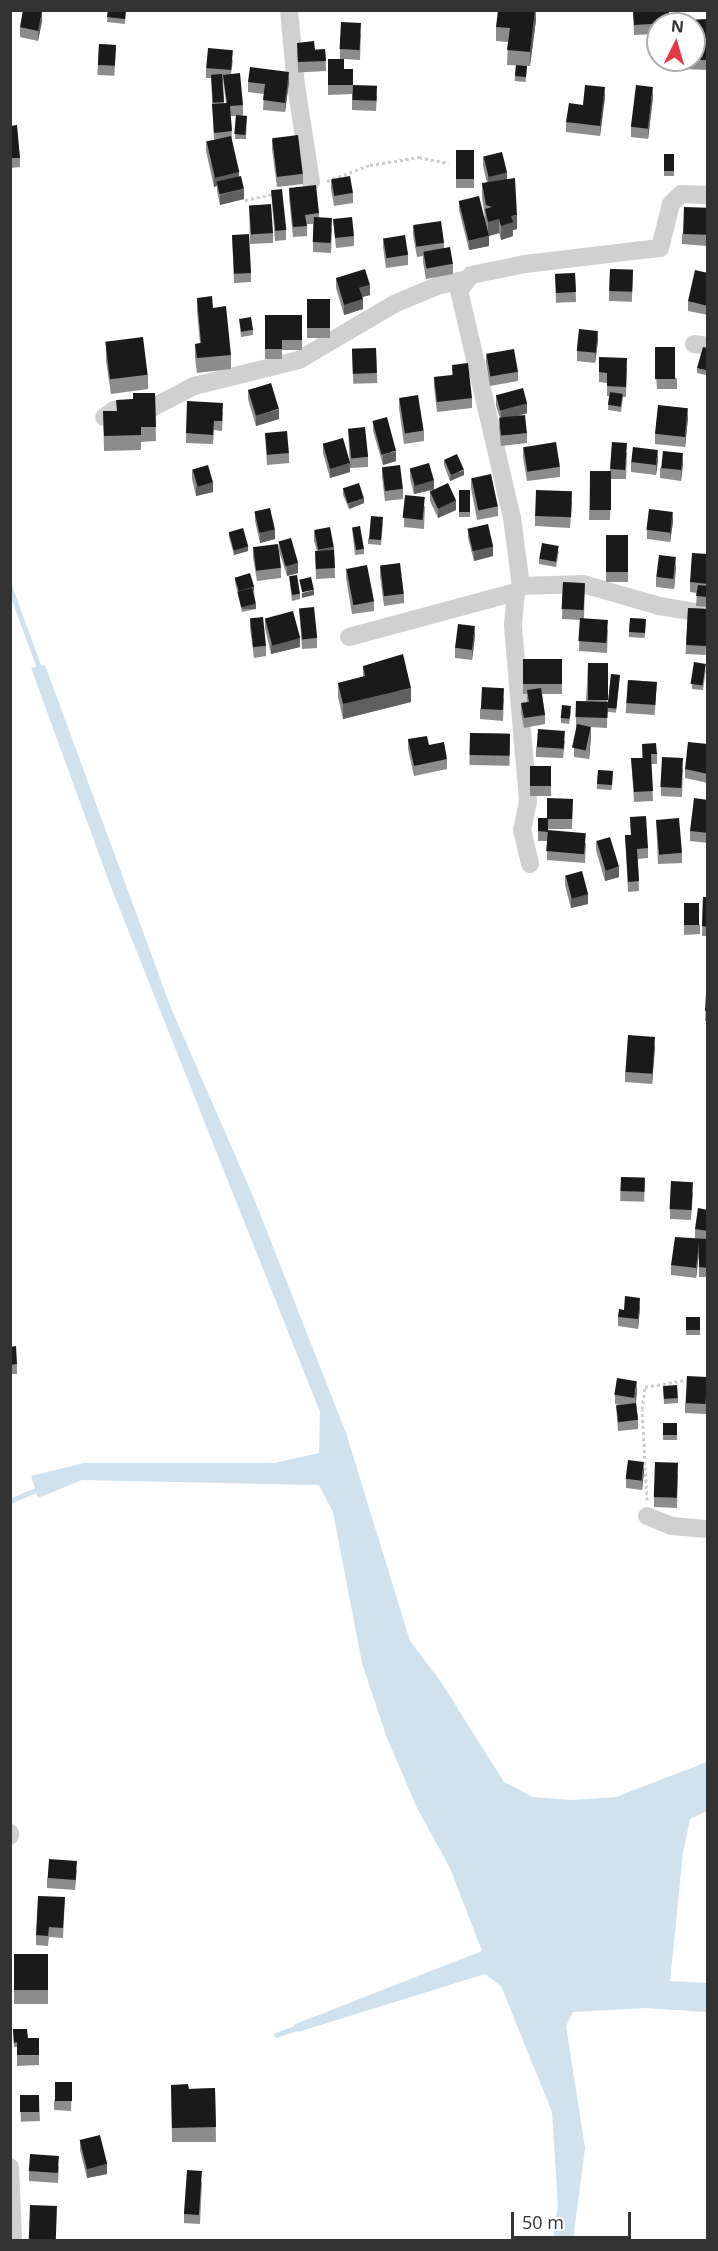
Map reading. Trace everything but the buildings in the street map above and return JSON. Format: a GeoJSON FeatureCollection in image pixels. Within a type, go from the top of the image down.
{"type":"FeatureCollection","features":[{"type":"Feature","properties":{"kind":"street"},"geometry":{"type":"LineString","coordinates":[[290,10],[296,85],[311,182]]}},
{"type":"Feature","properties":{"kind":"street"},"geometry":{"type":"LineString","coordinates":[[104,417],[114,410],[150,409],[194,386],[299,360],[394,304],[437,286],[525,264],[660,248],[671,204],[681,194],[708,195]]}},
{"type":"Feature","properties":{"kind":"street"},"geometry":{"type":"LineString","coordinates":[[468,279],[459,290],[505,487],[519,589],[513,625],[528,801],[522,830],[530,864]]}},
{"type":"Feature","properties":{"kind":"street"},"geometry":{"type":"LineString","coordinates":[[349,637],[519,589],[584,584],[658,606],[708,614]]}},
{"type":"Feature","properties":{"kind":"street"},"geometry":{"type":"LineString","coordinates":[[647,1516],[672,1526],[708,1529]]}},
{"type":"Feature","properties":{"kind":"street"},"geometry":{"type":"LineString","coordinates":[[10,2167],[13,2241]]}},
{"type":"Feature","properties":{"kind":"path"},"geometry":{"type":"LineString","coordinates":[[393,162],[419,157],[448,163]]}},
{"type":"Feature","properties":{"kind":"path"},"geometry":{"type":"LineString","coordinates":[[647,1516],[642,1398],[645,1388],[698,1378]]}},
{"type":"Feature","properties":{"kind":"water"},"geometry":{"type":"Polygon","coordinates":[[[45,665],[171,1008],[255,1201],[346,1433],[410,1641],[441,1682],[504,1782],[533,1797],[572,1800],[616,1797],[707,1762],[707,1811],[690,1819],[683,1852],[670,1981],[707,1983],[707,2012],[646,2008],[573,2012],[566,2026],[585,2148],[573,2240],[553,2240],[558,2206],[552,2112],[501,1986],[485,1974],[298,2032],[293,2025],[482,1951],[450,1868],[417,1808],[387,1738],[362,1663],[333,1512],[319,1485],[82,1480],[38,1498],[31,1476],[84,1463],[274,1463],[319,1453],[320,1412],[111,887],[31,668],[45,665]]]}},
{"type":"Feature","properties":{"kind":"waterway"},"geometry":{"type":"LineString","coordinates":[[10,587],[41,672]]}},
{"type":"Feature","properties":{"kind":"waterway"},"geometry":{"type":"LineString","coordinates":[[10,1501],[41,1488]]}},
{"type":"Feature","properties":{"kind":"waterway"},"geometry":{"type":"LineString","coordinates":[[276,2035],[299,2027]]}}]}
